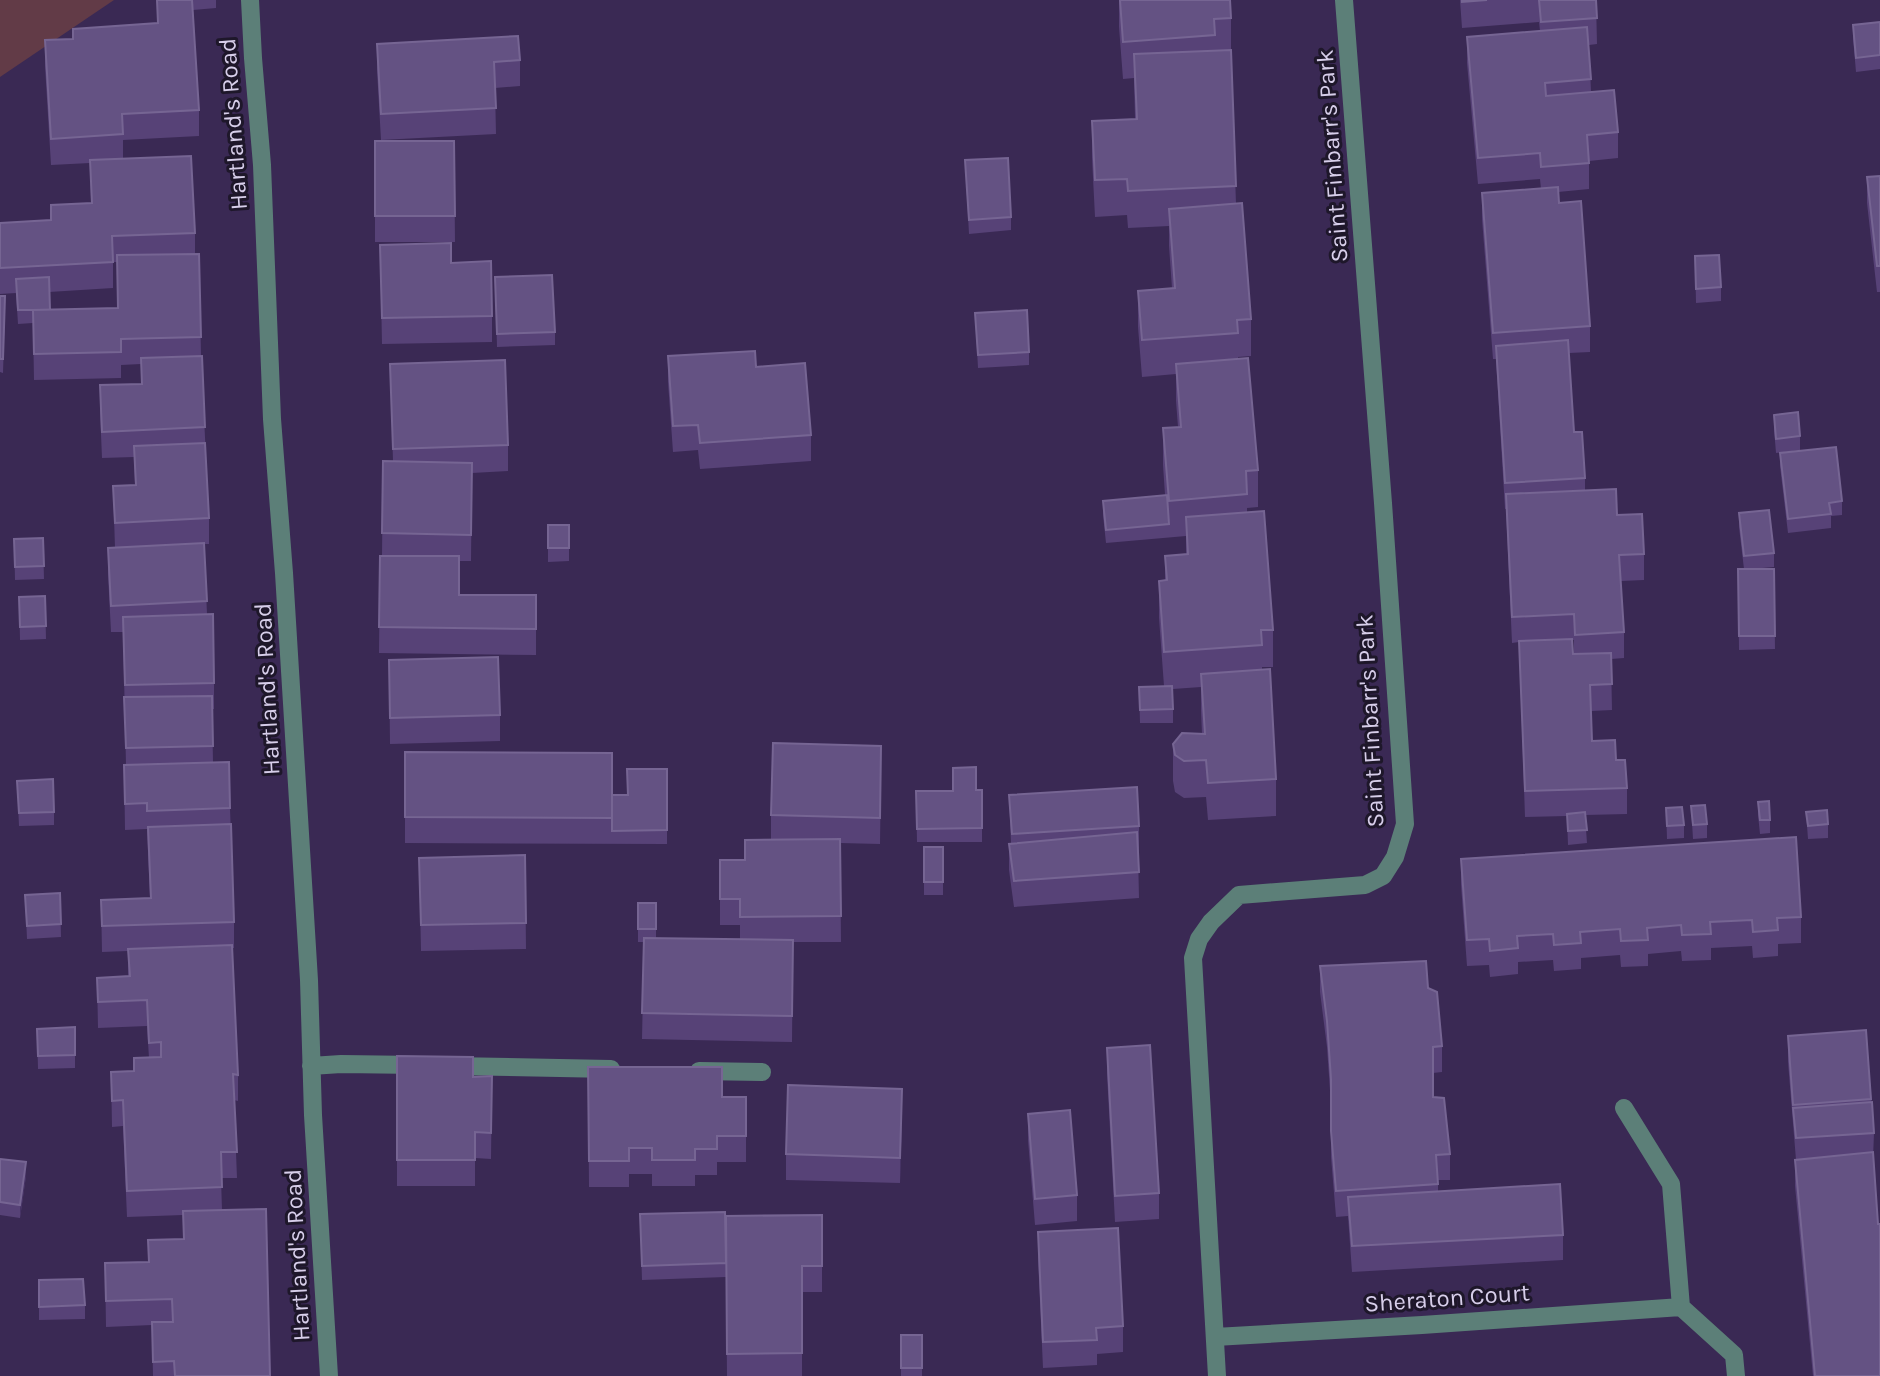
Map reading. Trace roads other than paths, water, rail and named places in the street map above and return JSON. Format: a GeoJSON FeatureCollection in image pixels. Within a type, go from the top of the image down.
{"type":"FeatureCollection","features":[{"type":"Feature","properties":{"kind":"street","name":"Hartland's Road"},"geometry":{"type":"LineString","coordinates":[[250,0],[262,165],[272,419],[309,980],[311,1066],[329,1376]]}},
{"type":"Feature","properties":{"kind":"street","name":"Saint Finbarr's Park"},"geometry":{"type":"LineString","coordinates":[[1217,1376],[1193,958],[1199,939],[1211,922],[1239,895],[1366,885],[1383,876],[1395,857],[1405,824],[1344,0]]}},
{"type":"Feature","properties":{"kind":"street"},"geometry":{"type":"LineString","coordinates":[[311,1066],[341,1063],[626,1069]]}},
{"type":"Feature","properties":{"kind":"street"},"geometry":{"type":"LineString","coordinates":[[680,1071],[762,1072]]}},
{"type":"Feature","properties":{"kind":"street"},"geometry":{"type":"LineString","coordinates":[[1624,1108],[1671,1184],[1681,1307],[1734,1355],[1736,1376]]}},
{"type":"Feature","properties":{"kind":"street","name":"Sheraton Court"},"geometry":{"type":"LineString","coordinates":[[1215,1337],[1681,1307]]}}]}
